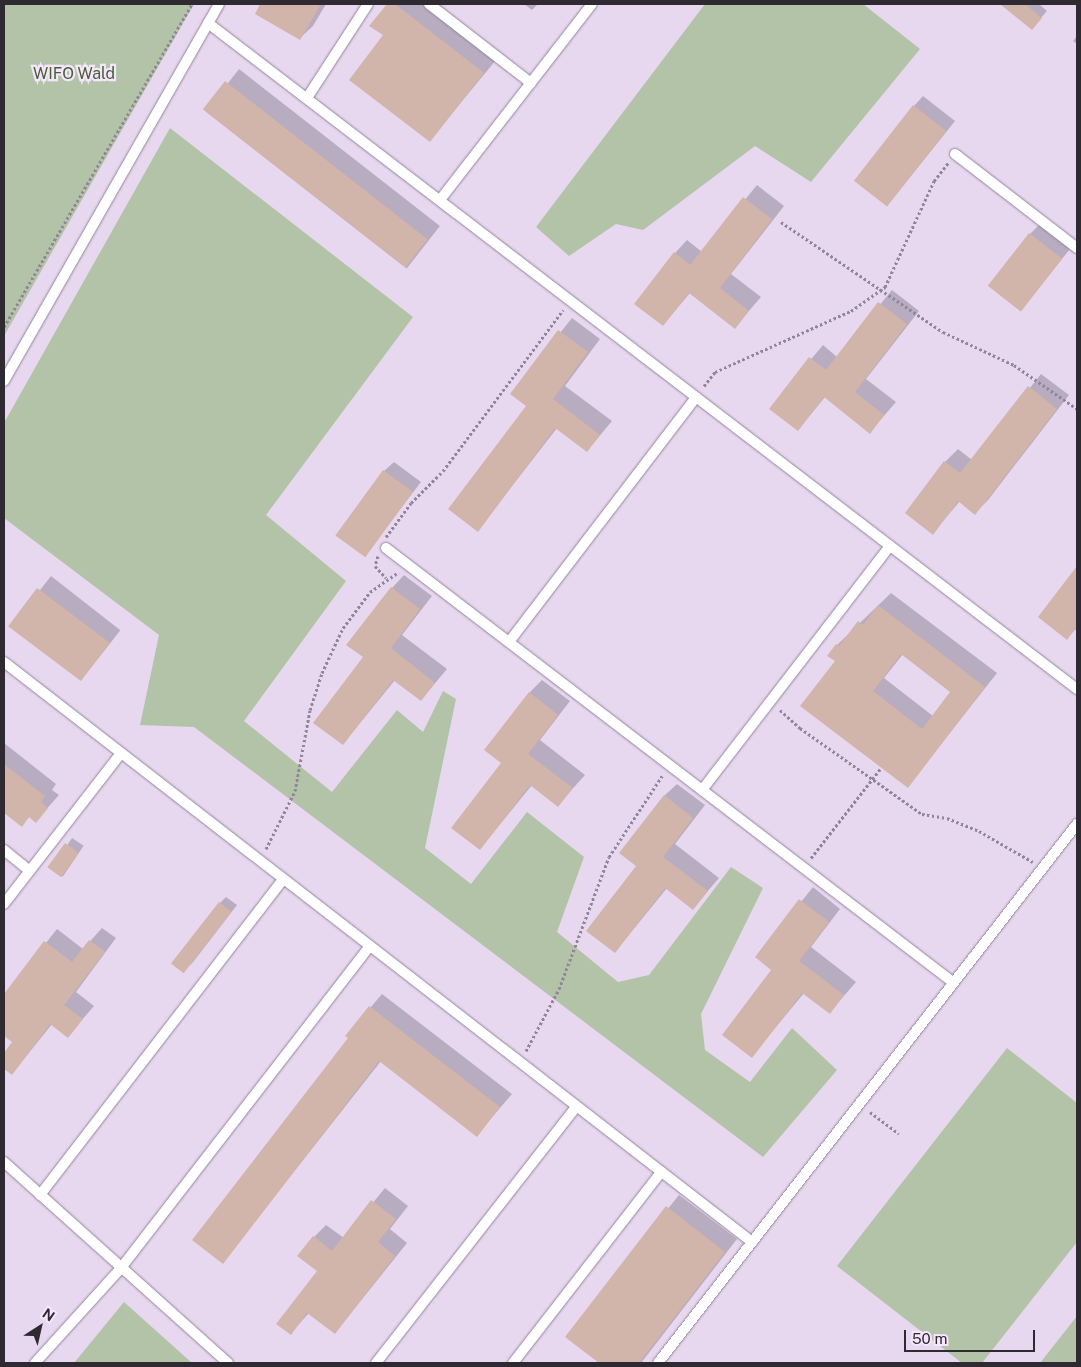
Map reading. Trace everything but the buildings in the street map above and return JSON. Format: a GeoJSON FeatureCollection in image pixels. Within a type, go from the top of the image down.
{"type":"FeatureCollection","features":[{"type":"Feature","properties":{"kind":"lane"},"geometry":{"type":"LineString","coordinates":[[4,381],[219,4]]}},
{"type":"Feature","properties":{"kind":"lane"},"geometry":{"type":"LineString","coordinates":[[307,98],[368,4]]}},
{"type":"Feature","properties":{"kind":"lane"},"geometry":{"type":"LineString","coordinates":[[429,4],[531,83]]}},
{"type":"Feature","properties":{"kind":"lane"},"geometry":{"type":"LineString","coordinates":[[440,200],[592,4]]}},
{"type":"Feature","properties":{"kind":"lane"},"geometry":{"type":"LineString","coordinates":[[208,23],[1077,689]]}},
{"type":"Feature","properties":{"kind":"lane"},"geometry":{"type":"LineString","coordinates":[[955,154],[1077,248]]}},
{"type":"Feature","properties":{"kind":"lane"},"geometry":{"type":"LineString","coordinates":[[509,642],[696,397]]}},
{"type":"Feature","properties":{"kind":"lane"},"geometry":{"type":"LineString","coordinates":[[702,790],[890,546]]}},
{"type":"Feature","properties":{"kind":"lane"},"geometry":{"type":"LineString","coordinates":[[382,549],[410,567],[509,642],[954,983]]}},
{"type":"Feature","properties":{"kind":"lane"},"geometry":{"type":"LineString","coordinates":[[4,662],[752,1242]]}},
{"type":"Feature","properties":{"kind":"lane"},"geometry":{"type":"LineString","coordinates":[[4,904],[121,753]]}},
{"type":"Feature","properties":{"kind":"lane"},"geometry":{"type":"LineString","coordinates":[[658,1363],[1077,824]]}},
{"type":"Feature","properties":{"kind":"lane"},"geometry":{"type":"LineString","coordinates":[[4,850],[30,871]]}},
{"type":"Feature","properties":{"kind":"lane"},"geometry":{"type":"LineString","coordinates":[[40,1195],[283,879]]}},
{"type":"Feature","properties":{"kind":"lane"},"geometry":{"type":"LineString","coordinates":[[35,1363],[122,1268],[370,946]]}},
{"type":"Feature","properties":{"kind":"lane"},"geometry":{"type":"LineString","coordinates":[[376,1363],[577,1106]]}},
{"type":"Feature","properties":{"kind":"lane"},"geometry":{"type":"LineString","coordinates":[[4,1162],[228,1363]]}},
{"type":"Feature","properties":{"kind":"lane"},"geometry":{"type":"LineString","coordinates":[[514,1363],[661,1172]]}},
{"type":"Feature","properties":{"kind":"path"},"geometry":{"type":"LineString","coordinates":[[4,327],[192,4]]}},
{"type":"Feature","properties":{"kind":"path"},"geometry":{"type":"LineString","coordinates":[[696,397],[715,372],[851,310],[883,289],[934,181],[955,154]]}},
{"type":"Feature","properties":{"kind":"path"},"geometry":{"type":"LineString","coordinates":[[781,222],[883,289],[943,332],[1014,366],[1077,409]]}},
{"type":"Feature","properties":{"kind":"path"},"geometry":{"type":"LineString","coordinates":[[386,578],[375,566],[389,530],[443,471],[570,300]]}},
{"type":"Feature","properties":{"kind":"path"},"geometry":{"type":"LineString","coordinates":[[260,860],[280,827],[295,791],[310,710],[322,673],[344,628],[370,592],[386,578],[410,567]]}},
{"type":"Feature","properties":{"kind":"path"},"geometry":{"type":"LineString","coordinates":[[770,701],[800,728],[872,780],[883,784],[922,814],[947,818],[980,831],[1043,868]]}},
{"type":"Feature","properties":{"kind":"path"},"geometry":{"type":"LineString","coordinates":[[520,1062],[544,1024],[609,857],[670,765]]}},
{"type":"Feature","properties":{"kind":"path"},"geometry":{"type":"LineString","coordinates":[[803,868],[881,768]]}},
{"type":"Feature","properties":{"kind":"path"},"geometry":{"type":"LineString","coordinates":[[859,1104],[899,1134]]}},
{"type":"Feature","properties":{"kind":"green space","name":"WIFO Wald"},"geometry":{"type":"Polygon","coordinates":[[[4,4],[194,4],[4,336],[4,4]]]}},
{"type":"Feature","properties":{"kind":"green space"},"geometry":{"type":"Polygon","coordinates":[[[705,4],[863,4],[920,49],[811,182],[755,146],[643,230],[616,224],[569,256],[536,227],[705,4]]]}},
{"type":"Feature","properties":{"kind":"green space"},"geometry":{"type":"Polygon","coordinates":[[[170,128],[413,317],[266,515],[346,581],[244,721],[332,792],[397,710],[423,732],[443,691],[456,699],[425,848],[471,884],[527,812],[584,857],[557,932],[618,982],[649,975],[731,867],[763,888],[701,1014],[705,1050],[750,1082],[792,1028],[837,1070],[763,1157],[194,727],[140,725],[159,635],[4,518],[4,423],[170,128]]]}},
{"type":"Feature","properties":{"kind":"green space"},"geometry":{"type":"Polygon","coordinates":[[[1007,1048],[1077,1103],[1077,1242],[982,1363],[962,1363],[837,1266],[1007,1048]]]}},
{"type":"Feature","properties":{"kind":"green space"},"geometry":{"type":"Polygon","coordinates":[[[124,1302],[192,1363],[74,1363],[124,1302]]]}},
{"type":"Feature","properties":{"kind":"green space"},"geometry":{"type":"Polygon","coordinates":[[[1077,1316],[1077,1363],[1040,1363],[1077,1316]]]}}]}
